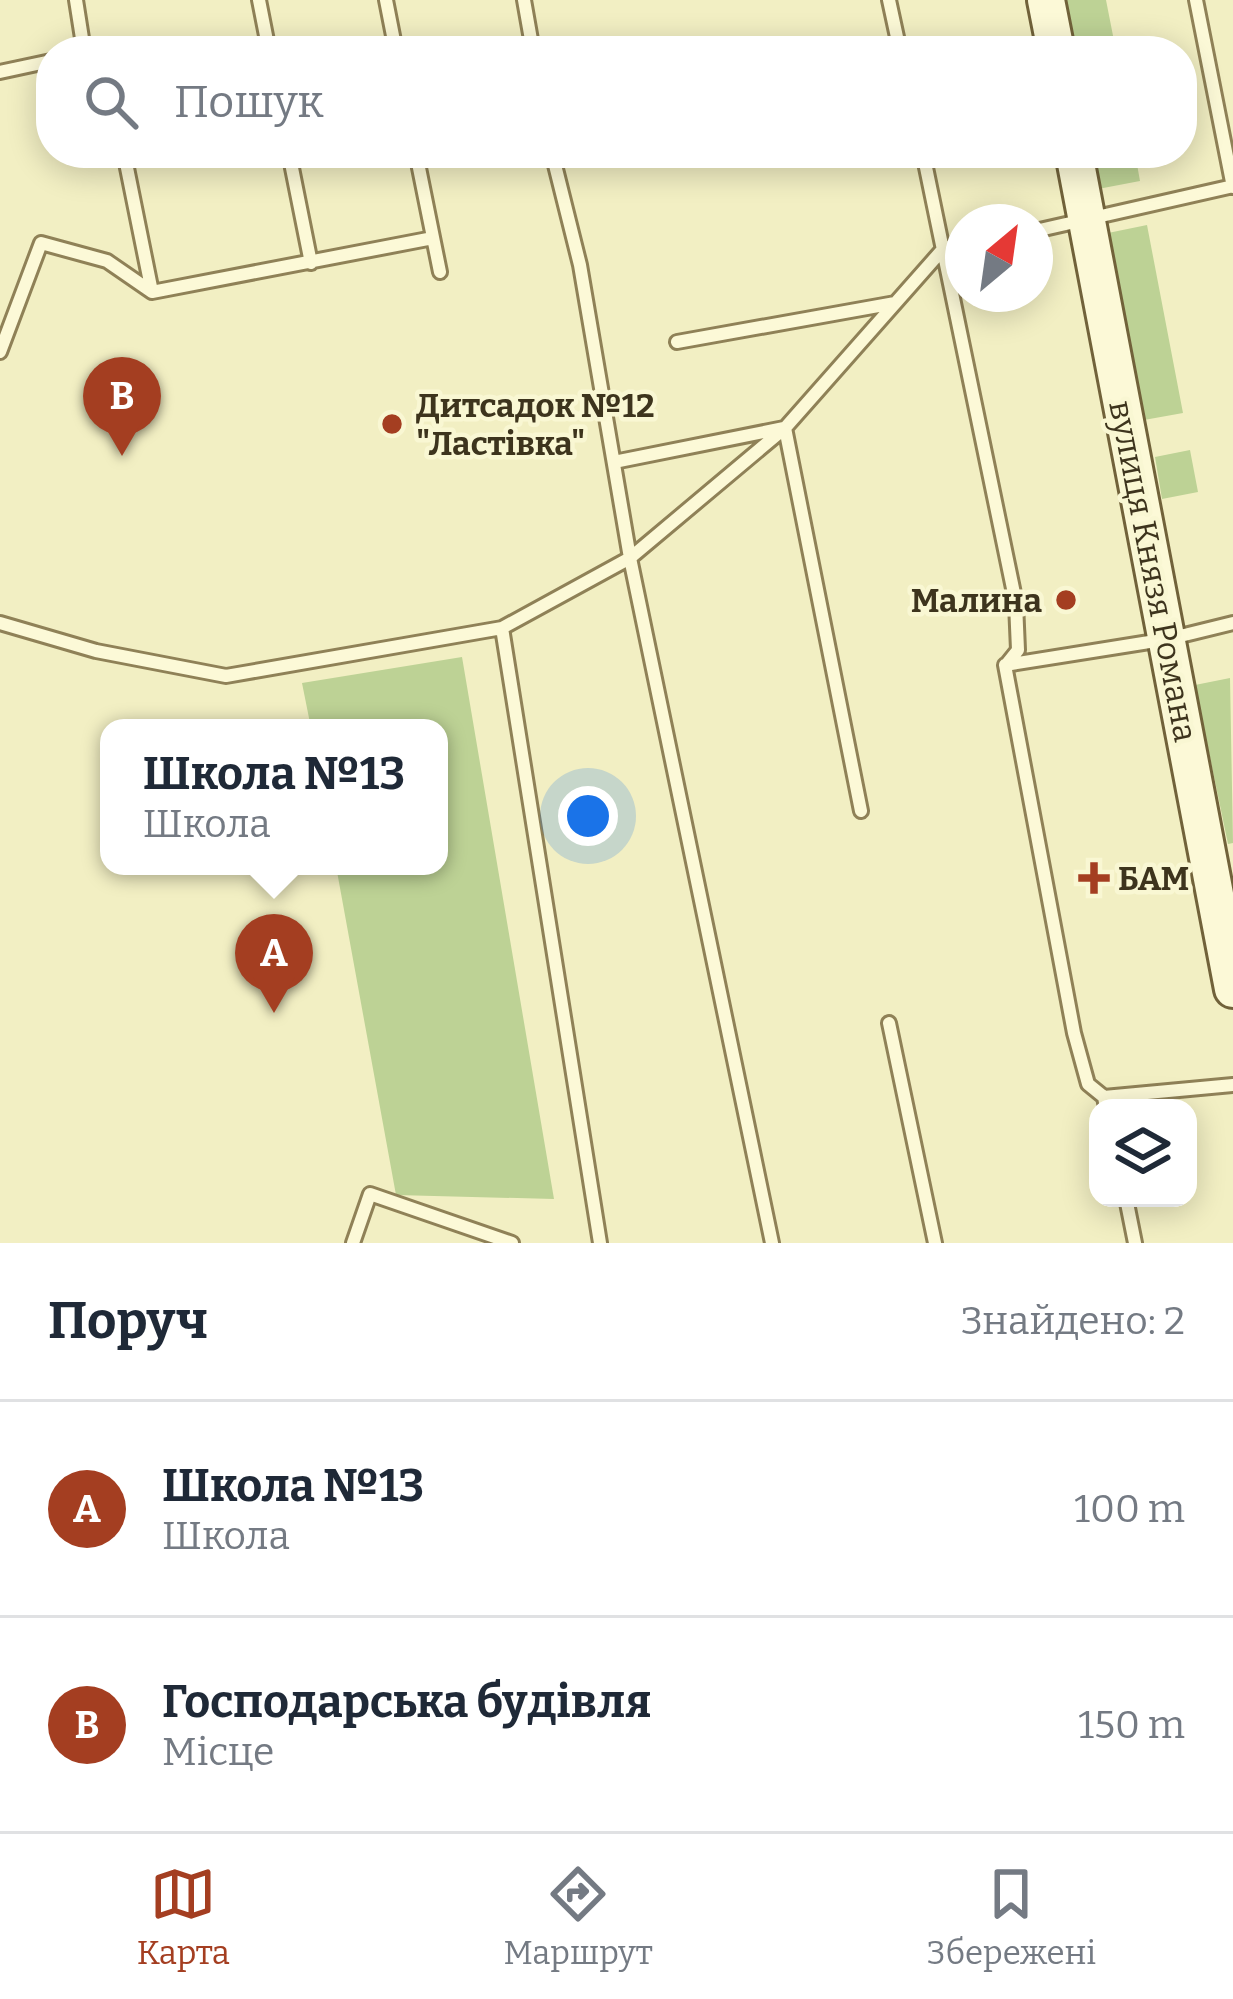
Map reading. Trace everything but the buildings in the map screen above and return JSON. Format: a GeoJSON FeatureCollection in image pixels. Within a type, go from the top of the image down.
{"type":"FeatureCollection","features":[{"type":"Feature","properties":{"kind":"street"},"geometry":{"type":"LineString","coordinates":[[1046,0],[1053,36]]}},
{"type":"Feature","properties":{"kind":"street","name":"вулиця Князя Романа"},"geometry":{"type":"LineString","coordinates":[[1077,168],[1233,989]]}},
{"type":"Feature","properties":{"kind":"lane"},"geometry":{"type":"LineString","coordinates":[[76,0],[82,36]]}},
{"type":"Feature","properties":{"kind":"lane"},"geometry":{"type":"LineString","coordinates":[[259,0],[266,36]]}},
{"type":"Feature","properties":{"kind":"lane"},"geometry":{"type":"LineString","coordinates":[[386,0],[393,36]]}},
{"type":"Feature","properties":{"kind":"lane"},"geometry":{"type":"LineString","coordinates":[[524,0],[530,36]]}},
{"type":"Feature","properties":{"kind":"lane"},"geometry":{"type":"LineString","coordinates":[[889,0],[897,36]]}},
{"type":"Feature","properties":{"kind":"lane"},"geometry":{"type":"LineString","coordinates":[[1053,227],[1233,186],[1196,0]]}},
{"type":"Feature","properties":{"kind":"lane"},"geometry":{"type":"LineString","coordinates":[[0,72],[36,64]]}},
{"type":"Feature","properties":{"kind":"lane"},"geometry":{"type":"LineString","coordinates":[[127,168],[152,292]]}},
{"type":"Feature","properties":{"kind":"lane"},"geometry":{"type":"LineString","coordinates":[[292,168],[311,263]]}},
{"type":"Feature","properties":{"kind":"lane"},"geometry":{"type":"LineString","coordinates":[[419,168],[440,272]]}},
{"type":"Feature","properties":{"kind":"lane"},"geometry":{"type":"LineString","coordinates":[[556,168],[580,265],[630,558],[772,1243]]}},
{"type":"Feature","properties":{"kind":"lane"},"geometry":{"type":"LineString","coordinates":[[926,168],[1019,627],[1018,650],[1005,665]]}},
{"type":"Feature","properties":{"kind":"lane"},"geometry":{"type":"LineString","coordinates":[[0,352],[41,243],[106,261],[152,292],[433,238]]}},
{"type":"Feature","properties":{"kind":"lane"},"geometry":{"type":"LineString","coordinates":[[0,622],[96,651],[226,676],[502,628],[630,558],[785,428],[944,248]]}},
{"type":"Feature","properties":{"kind":"lane"},"geometry":{"type":"LineString","coordinates":[[677,342],[896,303]]}},
{"type":"Feature","properties":{"kind":"lane"},"geometry":{"type":"LineString","coordinates":[[614,462],[785,428]]}},
{"type":"Feature","properties":{"kind":"lane"},"geometry":{"type":"LineString","coordinates":[[785,428],[861,811]]}},
{"type":"Feature","properties":{"kind":"lane"},"geometry":{"type":"LineString","coordinates":[[1005,665],[1168,639],[1233,623]]}},
{"type":"Feature","properties":{"kind":"lane"},"geometry":{"type":"LineString","coordinates":[[502,628],[600,1243]]}},
{"type":"Feature","properties":{"kind":"lane"},"geometry":{"type":"LineString","coordinates":[[1005,665],[1074,1033],[1088,1084],[1102,1099]]}},
{"type":"Feature","properties":{"kind":"lane"},"geometry":{"type":"LineString","coordinates":[[889,1024],[935,1243]]}},
{"type":"Feature","properties":{"kind":"lane"},"geometry":{"type":"LineString","coordinates":[[1128,1099],[1233,1085]]}},
{"type":"Feature","properties":{"kind":"lane"},"geometry":{"type":"LineString","coordinates":[[353,1243],[370,1194],[512,1243]]}},
{"type":"Feature","properties":{"kind":"lane"},"geometry":{"type":"LineString","coordinates":[[1128,1207],[1136,1243]]}},
{"type":"Feature","properties":{"kind":"green space"},"geometry":{"type":"Polygon","coordinates":[[[1062,0],[1106,0],[1113,36],[1069,36],[1062,0]]]}},
{"type":"Feature","properties":{"kind":"green space"},"geometry":{"type":"Polygon","coordinates":[[[1094,168],[1138,168],[1140,181],[1098,189],[1094,168]]]}},
{"type":"Feature","properties":{"kind":"green space"},"geometry":{"type":"Polygon","coordinates":[[[1147,225],[1183,413],[1144,420],[1108,233],[1147,225]]]}},
{"type":"Feature","properties":{"kind":"green space"},"geometry":{"type":"Polygon","coordinates":[[[1190,450],[1198,492],[1162,499],[1155,457],[1190,450]]]}},
{"type":"Feature","properties":{"kind":"green space"},"geometry":{"type":"Polygon","coordinates":[[[462,657],[554,1199],[396,1195],[338,875],[448,875],[448,719],[309,719],[302,683],[462,657]]]}},
{"type":"Feature","properties":{"kind":"green space"},"geometry":{"type":"Polygon","coordinates":[[[1230,678],[1233,843],[1228,844],[1195,685],[1230,678]]]}},
{"type":"Feature","properties":{"kind":"place","name":"Дитсадок №12 \"Ластівка\""},"geometry":{"type":"Point","coordinates":[392,424]}},
{"type":"Feature","properties":{"kind":"place","name":"Господарська будівля"},"geometry":{"type":"Point","coordinates":[122,456]}},
{"type":"Feature","properties":{"kind":"place","name":"Малина"},"geometry":{"type":"Point","coordinates":[1066,600]}},
{"type":"Feature","properties":{"kind":"place","name":"БАМ"},"geometry":{"type":"Point","coordinates":[1094,878]}},
{"type":"Feature","properties":{"kind":"place","name":"Школа №13"},"geometry":{"type":"Point","coordinates":[274,1013]}}]}
